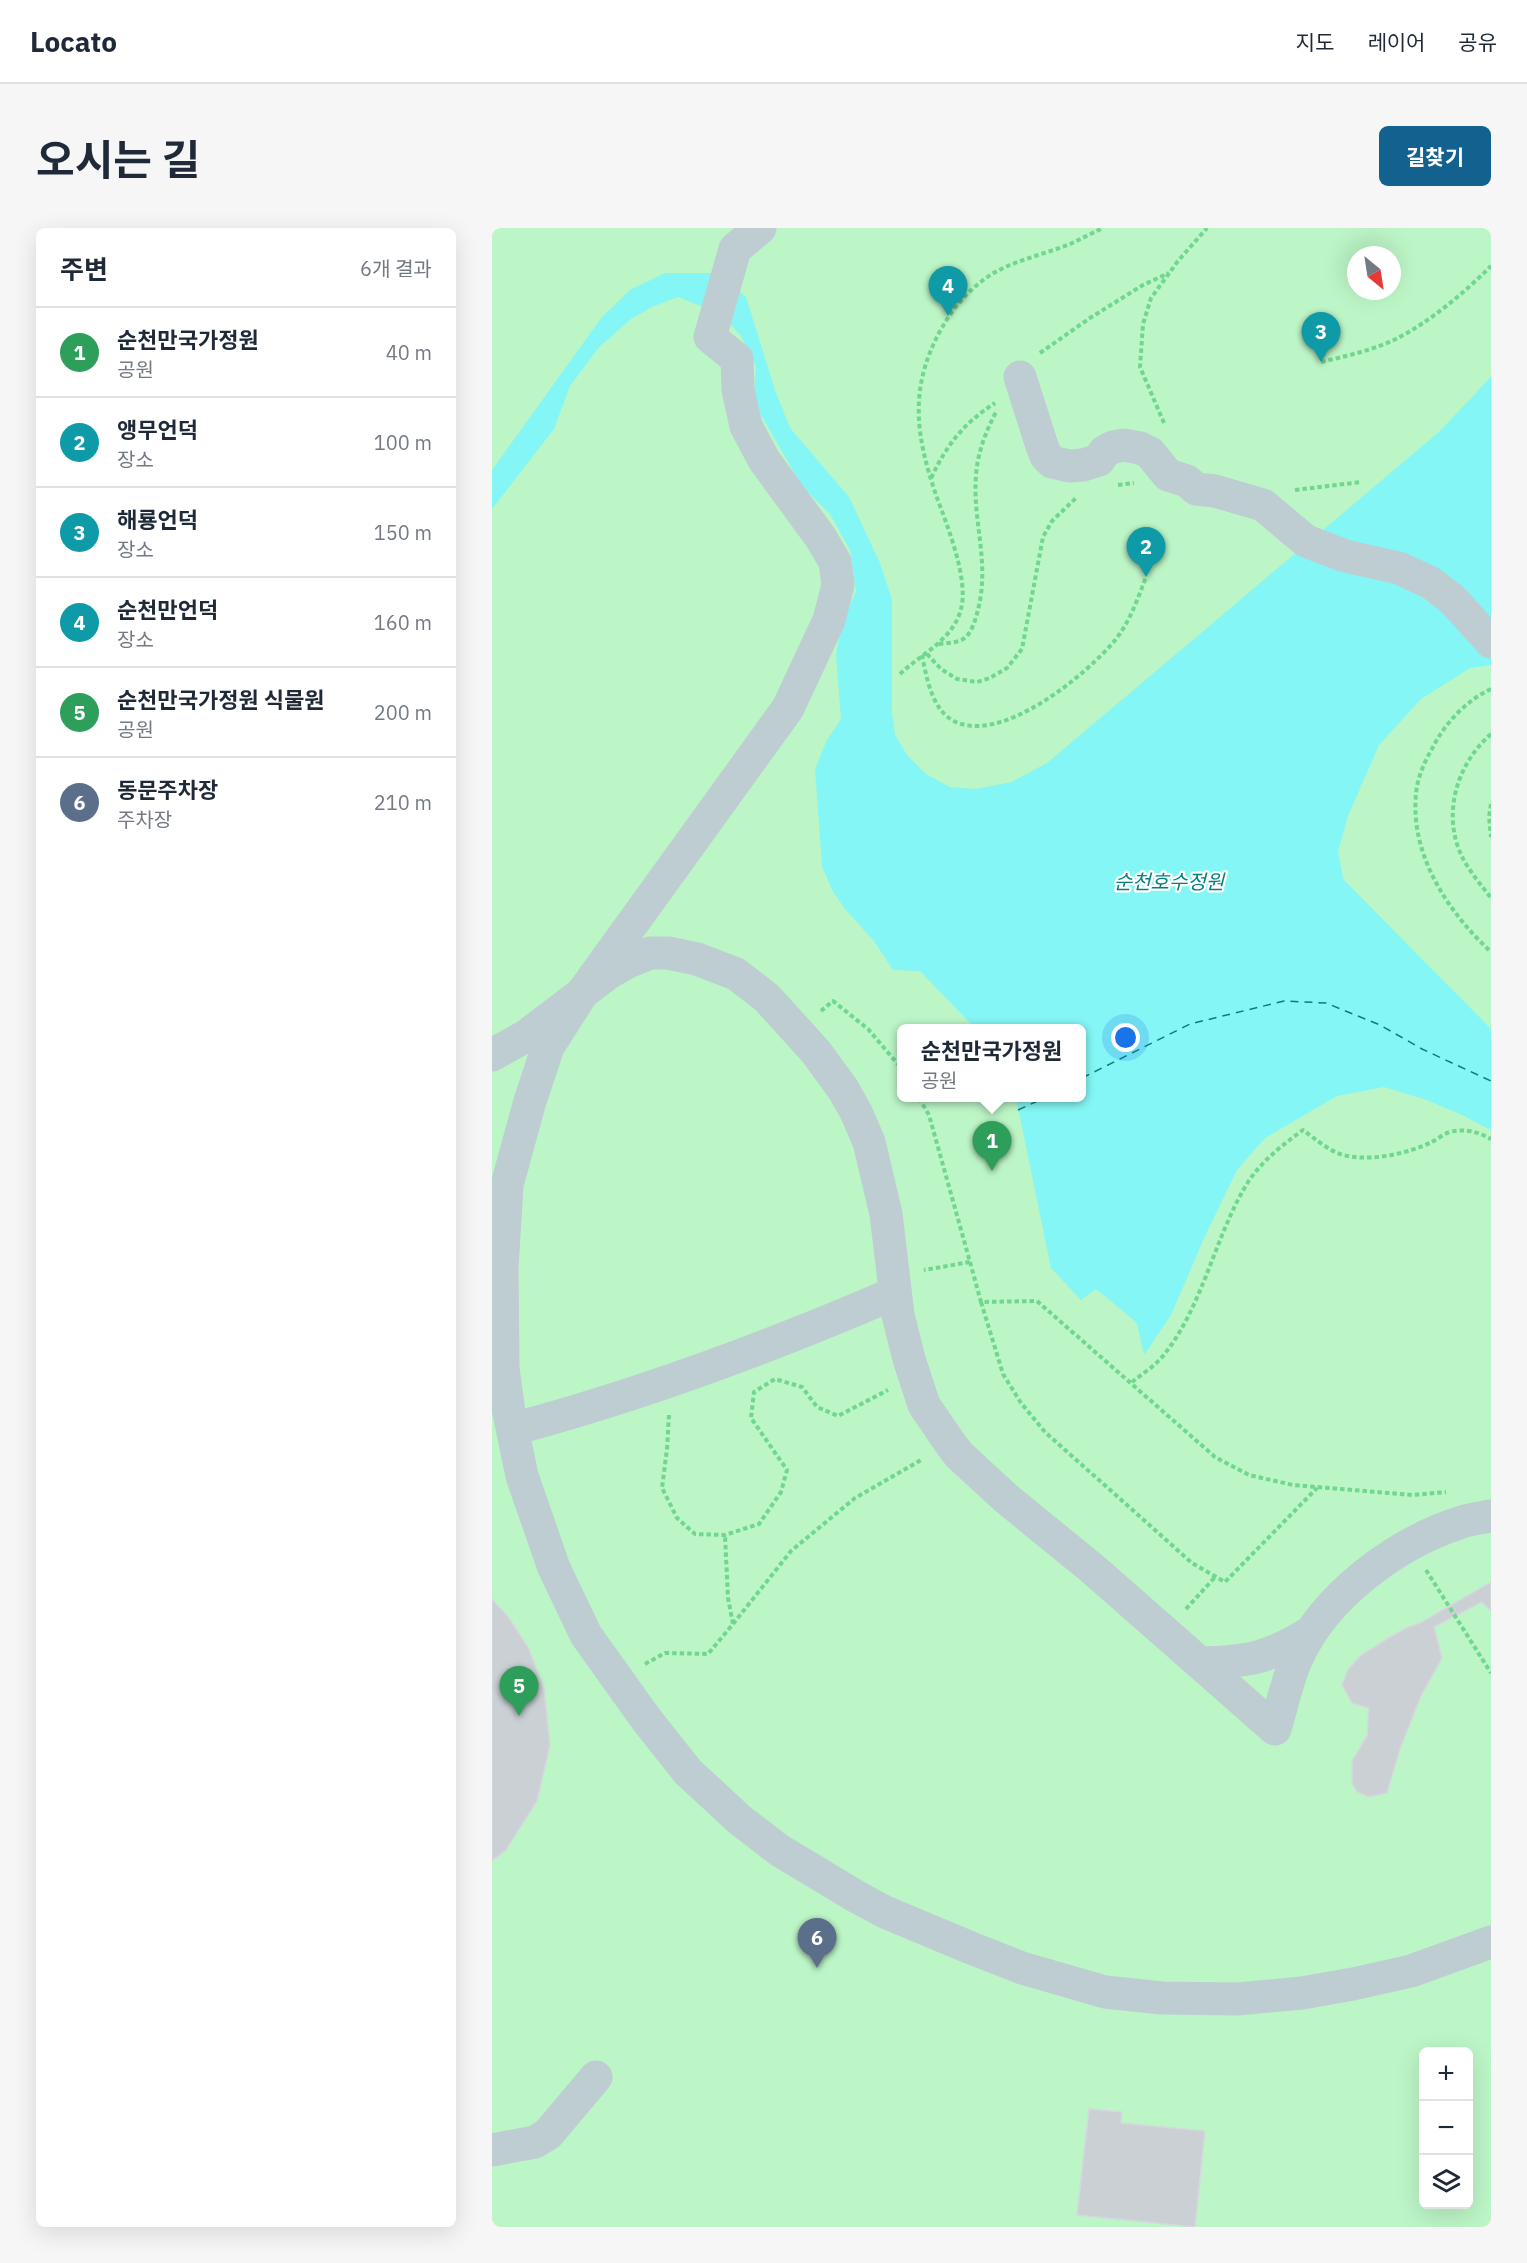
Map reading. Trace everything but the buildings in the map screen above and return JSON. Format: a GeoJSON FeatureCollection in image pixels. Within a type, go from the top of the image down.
{"type":"FeatureCollection","features":[{"type":"Feature","properties":{"kind":"street"},"geometry":{"type":"LineString","coordinates":[[760,228],[735,249],[710,338],[737,359],[738,390],[747,426],[764,460],[821,538],[835,562],[838,585],[829,620],[788,708],[583,992],[548,1047],[507,1185],[502,1268],[502,1368],[522,1476],[554,1568],[586,1635],[646,1719],[688,1772],[740,1820],[779,1851],[885,1912],[1022,1968],[1105,1992],[1162,1998],[1237,1999],[1302,1993],[1411,1971],[1491,1942]]}},
{"type":"Feature","properties":{"kind":"street"},"geometry":{"type":"LineString","coordinates":[[1011,387],[1046,456],[1052,462],[1069,466],[1083,465],[1099,460],[1104,452],[1113,447],[1124,445],[1140,448],[1150,453],[1168,475],[1187,481],[1197,489],[1215,491],[1263,505],[1306,541],[1345,556],[1399,568],[1431,583],[1453,600],[1491,642]]}},
{"type":"Feature","properties":{"kind":"street"},"geometry":{"type":"LineString","coordinates":[[492,1055],[526,1035],[628,962],[650,953],[668,953],[697,959],[736,974],[767,998],[816,1052],[843,1089],[869,1142],[886,1214],[898,1315],[914,1376],[924,1405],[950,1443],[959,1455],[1007,1499],[1166,1633],[1275,1729],[1296,1660],[1311,1632],[1335,1601],[1371,1570],[1411,1545],[1460,1523],[1491,1516]]}},
{"type":"Feature","properties":{"kind":"street"},"geometry":{"type":"LineString","coordinates":[[513,1429],[590,1408],[672,1381],[792,1337],[894,1284]]}},
{"type":"Feature","properties":{"kind":"street"},"geometry":{"type":"LineString","coordinates":[[1200,1663],[1237,1662],[1262,1657],[1287,1647],[1311,1632]]}},
{"type":"Feature","properties":{"kind":"street"},"geometry":{"type":"LineString","coordinates":[[492,2150],[535,2142],[548,2134],[596,2078]]}},
{"type":"Feature","properties":{"kind":"path"},"geometry":{"type":"LineString","coordinates":[[900,674],[939,644],[952,628],[961,610],[963,593],[950,531],[922,447],[919,416],[920,381],[930,350],[948,316],[963,298],[988,277],[1023,260],[1070,244],[1103,228]]}},
{"type":"Feature","properties":{"kind":"path"},"geometry":{"type":"LineString","coordinates":[[1167,429],[1140,367],[1143,324],[1151,298],[1178,261],[1207,228]]}},
{"type":"Feature","properties":{"kind":"path"},"geometry":{"type":"LineString","coordinates":[[1321,362],[1351,356],[1396,339],[1458,296],[1491,266]]}},
{"type":"Feature","properties":{"kind":"path"},"geometry":{"type":"LineString","coordinates":[[939,644],[954,643],[965,637],[973,626],[981,602],[983,551],[976,476],[984,436],[1011,387]]}},
{"type":"Feature","properties":{"kind":"path"},"geometry":{"type":"LineString","coordinates":[[1109,486],[1138,482]]}},
{"type":"Feature","properties":{"kind":"path"},"geometry":{"type":"LineString","coordinates":[[1292,490],[1361,482]]}},
{"type":"Feature","properties":{"kind":"path"},"geometry":{"type":"LineString","coordinates":[[924,655],[957,679],[977,682],[990,678],[1007,668],[1022,649],[1043,537],[1052,521],[1084,494]]}},
{"type":"Feature","properties":{"kind":"path"},"geometry":{"type":"LineString","coordinates":[[924,655],[926,677],[936,700],[949,718],[963,724],[980,725],[1005,722],[1045,700],[1092,665],[1117,637],[1136,604],[1146,577]]}},
{"type":"Feature","properties":{"kind":"path"},"geometry":{"type":"LineString","coordinates":[[1491,689],[1467,705],[1443,730],[1420,775],[1416,794],[1422,850],[1433,878],[1460,919],[1491,952]]}},
{"type":"Feature","properties":{"kind":"path"},"geometry":{"type":"LineString","coordinates":[[1491,734],[1471,756],[1459,778],[1453,799],[1453,825],[1458,848],[1469,870],[1491,898]]}},
{"type":"Feature","properties":{"kind":"path"},"geometry":{"type":"LineString","coordinates":[[1491,804],[1489,817],[1491,837]]}},
{"type":"Feature","properties":{"kind":"path"},"geometry":{"type":"LineString","coordinates":[[796,1031],[832,1001],[868,1029],[897,1063]]}},
{"type":"Feature","properties":{"kind":"path"},"geometry":{"type":"LineString","coordinates":[[921,1102],[928,1115],[1003,1374],[1021,1403],[1045,1432],[1192,1563],[1225,1582],[1317,1488]]}},
{"type":"Feature","properties":{"kind":"path"},"geometry":{"type":"LineString","coordinates":[[1132,1382],[1163,1356],[1183,1326],[1228,1219],[1246,1185],[1273,1152],[1303,1130],[1342,1155],[1396,1154],[1429,1143],[1453,1130],[1477,1132],[1491,1139]]}},
{"type":"Feature","properties":{"kind":"path"},"geometry":{"type":"LineString","coordinates":[[894,1284],[970,1262]]}},
{"type":"Feature","properties":{"kind":"path"},"geometry":{"type":"LineString","coordinates":[[981,1302],[1037,1301],[1215,1457],[1249,1475],[1293,1485],[1413,1496],[1452,1491]]}},
{"type":"Feature","properties":{"kind":"path"},"geometry":{"type":"LineString","coordinates":[[672,1381],[662,1488],[677,1518],[695,1534],[725,1535],[759,1524],[782,1492],[787,1470],[751,1418],[754,1392],[775,1379],[802,1387],[817,1407],[838,1416],[914,1376]]}},
{"type":"Feature","properties":{"kind":"path"},"geometry":{"type":"LineString","coordinates":[[618,1679],[665,1653],[708,1654],[792,1551],[855,1498],[950,1443]]}},
{"type":"Feature","properties":{"kind":"path"},"geometry":{"type":"LineString","coordinates":[[725,1535],[728,1598],[733,1624]]}},
{"type":"Feature","properties":{"kind":"path"},"geometry":{"type":"LineString","coordinates":[[1411,1545],[1491,1673]]}},
{"type":"Feature","properties":{"kind":"path"},"geometry":{"type":"LineString","coordinates":[[1166,1633],[1216,1576]]}},
{"type":"Feature","properties":{"kind":"green space"},"geometry":{"type":"Polygon","coordinates":[[[492,228],[1491,228],[1491,2227],[492,2227],[492,228]]]}},
{"type":"Feature","properties":{"kind":"water","name":"순천호수정원"},"geometry":{"type":"Polygon","coordinates":[[[665,273],[714,273],[746,297],[775,390],[790,428],[849,497],[880,563],[892,600],[892,713],[895,735],[907,755],[926,774],[950,787],[975,789],[1012,782],[1047,763],[1439,432],[1491,377],[1491,665],[1470,668],[1421,699],[1379,745],[1348,816],[1338,851],[1343,879],[1491,1029],[1491,1130],[1424,1099],[1384,1087],[1337,1096],[1265,1138],[1237,1170],[1171,1315],[1144,1355],[1137,1323],[1096,1289],[1081,1300],[1051,1268],[1017,1102],[1086,1102],[1086,1024],[971,1024],[920,971],[893,970],[874,941],[845,909],[832,890],[822,866],[815,769],[827,740],[841,719],[836,655],[841,627],[856,591],[850,550],[830,514],[802,486],[761,415],[754,394],[756,366],[741,336],[721,314],[678,297],[654,306],[631,319],[599,347],[570,386],[554,429],[492,509],[492,470],[602,317],[630,290],[665,273]]]}},
{"type":"Feature","properties":{"kind":"ferry route"},"geometry":{"type":"LineString","coordinates":[[1086,1076],[1190,1024],[1284,1001],[1326,1003],[1380,1025],[1422,1049],[1491,1081]]}},
{"type":"Feature","properties":{"kind":"ferry route"},"geometry":{"type":"LineString","coordinates":[[1018,1110],[1035,1102]]}},
{"type":"Feature","properties":{"kind":"place","name":"순천만언덕"},"geometry":{"type":"Point","coordinates":[948,316]}},
{"type":"Feature","properties":{"kind":"place","name":"해룡언덕"},"geometry":{"type":"Point","coordinates":[1321,362]}},
{"type":"Feature","properties":{"kind":"place","name":"앵무언덕"},"geometry":{"type":"Point","coordinates":[1146,577]}},
{"type":"Feature","properties":{"kind":"place","name":"순천만국가정원"},"geometry":{"type":"Point","coordinates":[992,1171]}},
{"type":"Feature","properties":{"kind":"place","name":"순천만국가정원 식물원"},"geometry":{"type":"Point","coordinates":[519,1716]}},
{"type":"Feature","properties":{"kind":"place","name":"동문주차장"},"geometry":{"type":"Point","coordinates":[817,1968]}}]}
